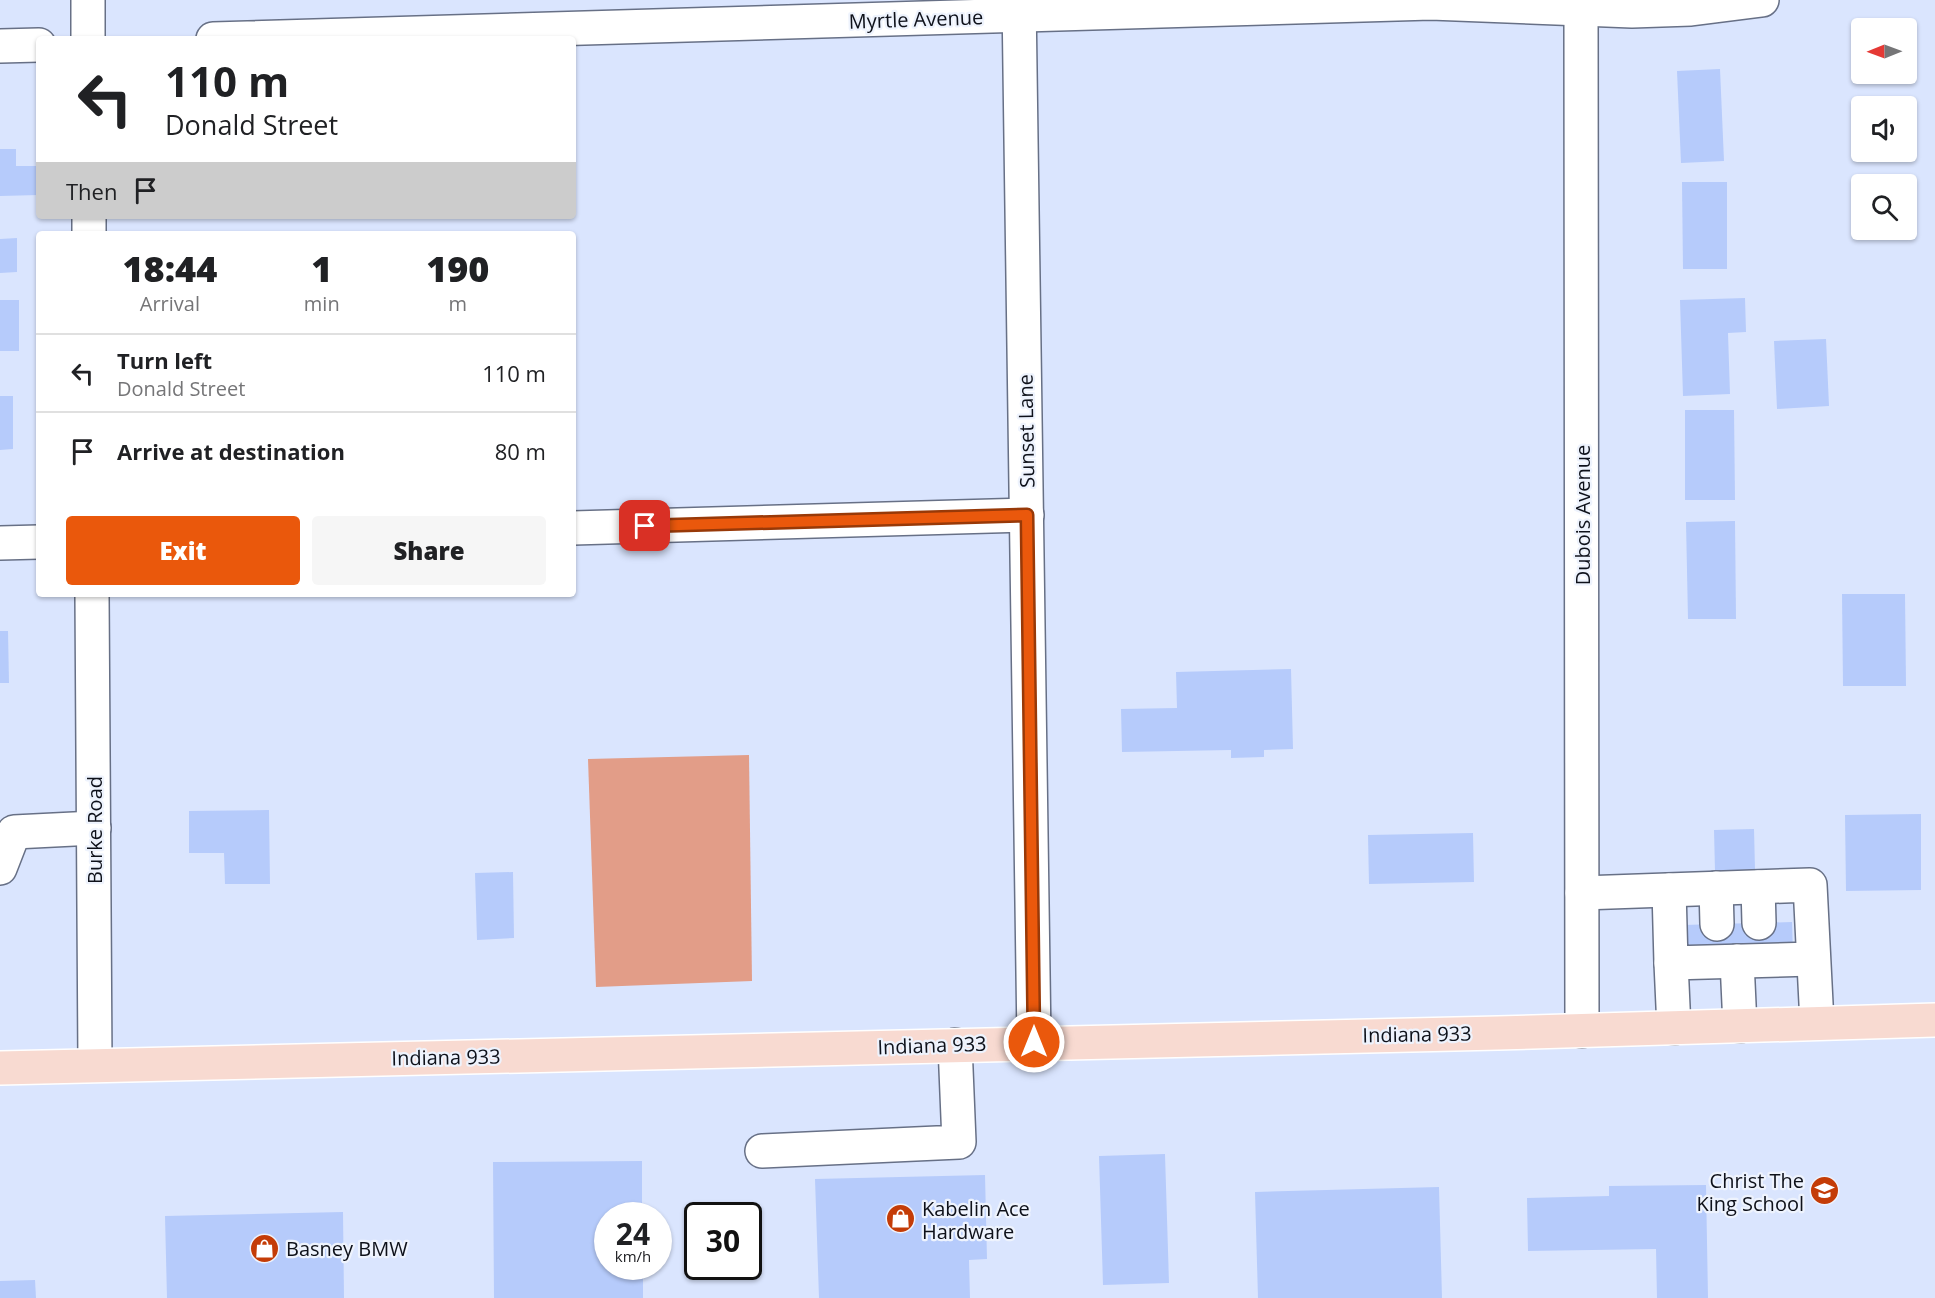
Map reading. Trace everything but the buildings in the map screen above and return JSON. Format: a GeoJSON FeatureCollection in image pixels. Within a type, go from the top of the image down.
{"type":"FeatureCollection","features":[{"type":"Feature","properties":{"kind":"main road","name":"Indiana 933"},"geometry":{"type":"LineString","coordinates":[[0,1068],[1034,1042],[1582,1031],[1935,1020]]}},
{"type":"Feature","properties":{"kind":"street"},"geometry":{"type":"LineString","coordinates":[[88,0],[88,36]]}},
{"type":"Feature","properties":{"kind":"street","name":"Myrtle Avenue"},"geometry":{"type":"LineString","coordinates":[[291,36],[1019,8],[1495,3],[1691,9],[1762,0]]}},
{"type":"Feature","properties":{"kind":"street","name":"Dubois Avenue"},"geometry":{"type":"LineString","coordinates":[[1581,5],[1582,1031]]}},
{"type":"Feature","properties":{"kind":"street","name":"Sunset Lane"},"geometry":{"type":"LineString","coordinates":[[1019,8],[1034,1042]]}},
{"type":"Feature","properties":{"kind":"street"},"geometry":{"type":"LineString","coordinates":[[0,46],[36,45]]}},
{"type":"Feature","properties":{"kind":"street"},"geometry":{"type":"LineString","coordinates":[[576,528],[1027,515]]}},
{"type":"Feature","properties":{"kind":"street"},"geometry":{"type":"LineString","coordinates":[[0,543],[36,542]]}},
{"type":"Feature","properties":{"kind":"street","name":"Burke Road"},"geometry":{"type":"LineString","coordinates":[[92,597],[95,1065]]}},
{"type":"Feature","properties":{"kind":"street"},"geometry":{"type":"LineString","coordinates":[[0,868],[7,833],[94,828]]}},
{"type":"Feature","properties":{"kind":"street"},"geometry":{"type":"LineString","coordinates":[[1582,893],[1810,885],[1817,1023]]}},
{"type":"Feature","properties":{"kind":"street"},"geometry":{"type":"LineString","coordinates":[[1740,1026],[1739,948],[1758,887]]}},
{"type":"Feature","properties":{"kind":"street"},"geometry":{"type":"LineString","coordinates":[[1716,888],[1739,948]]}},
{"type":"Feature","properties":{"kind":"street"},"geometry":{"type":"LineString","coordinates":[[1669,890],[1674,1028]]}},
{"type":"Feature","properties":{"kind":"street"},"geometry":{"type":"LineString","coordinates":[[1671,963],[1739,948],[1812,959]]}},
{"type":"Feature","properties":{"kind":"street"},"geometry":{"type":"LineString","coordinates":[[762,1151],[959,1142],[956,1045]]}},
{"type":"Feature","properties":{"kind":"shaded area"},"geometry":{"type":"Polygon","coordinates":[[[749,755],[752,981],[596,987],[588,759],[749,755]]]}},
{"type":"Feature","properties":{"kind":"place","name":"Christ The King School"},"geometry":{"type":"Point","coordinates":[1825,1191]}},
{"type":"Feature","properties":{"kind":"place","name":"Kabelin Ace Hardware"},"geometry":{"type":"Point","coordinates":[901,1219]}},
{"type":"Feature","properties":{"kind":"place","name":"Basney BMW"},"geometry":{"type":"Point","coordinates":[265,1248]}},
{"type":"Feature","properties":{"kind":"route"},"geometry":{"type":"LineString","coordinates":[[645,526],[1027,515],[1034,1042]]}}]}
